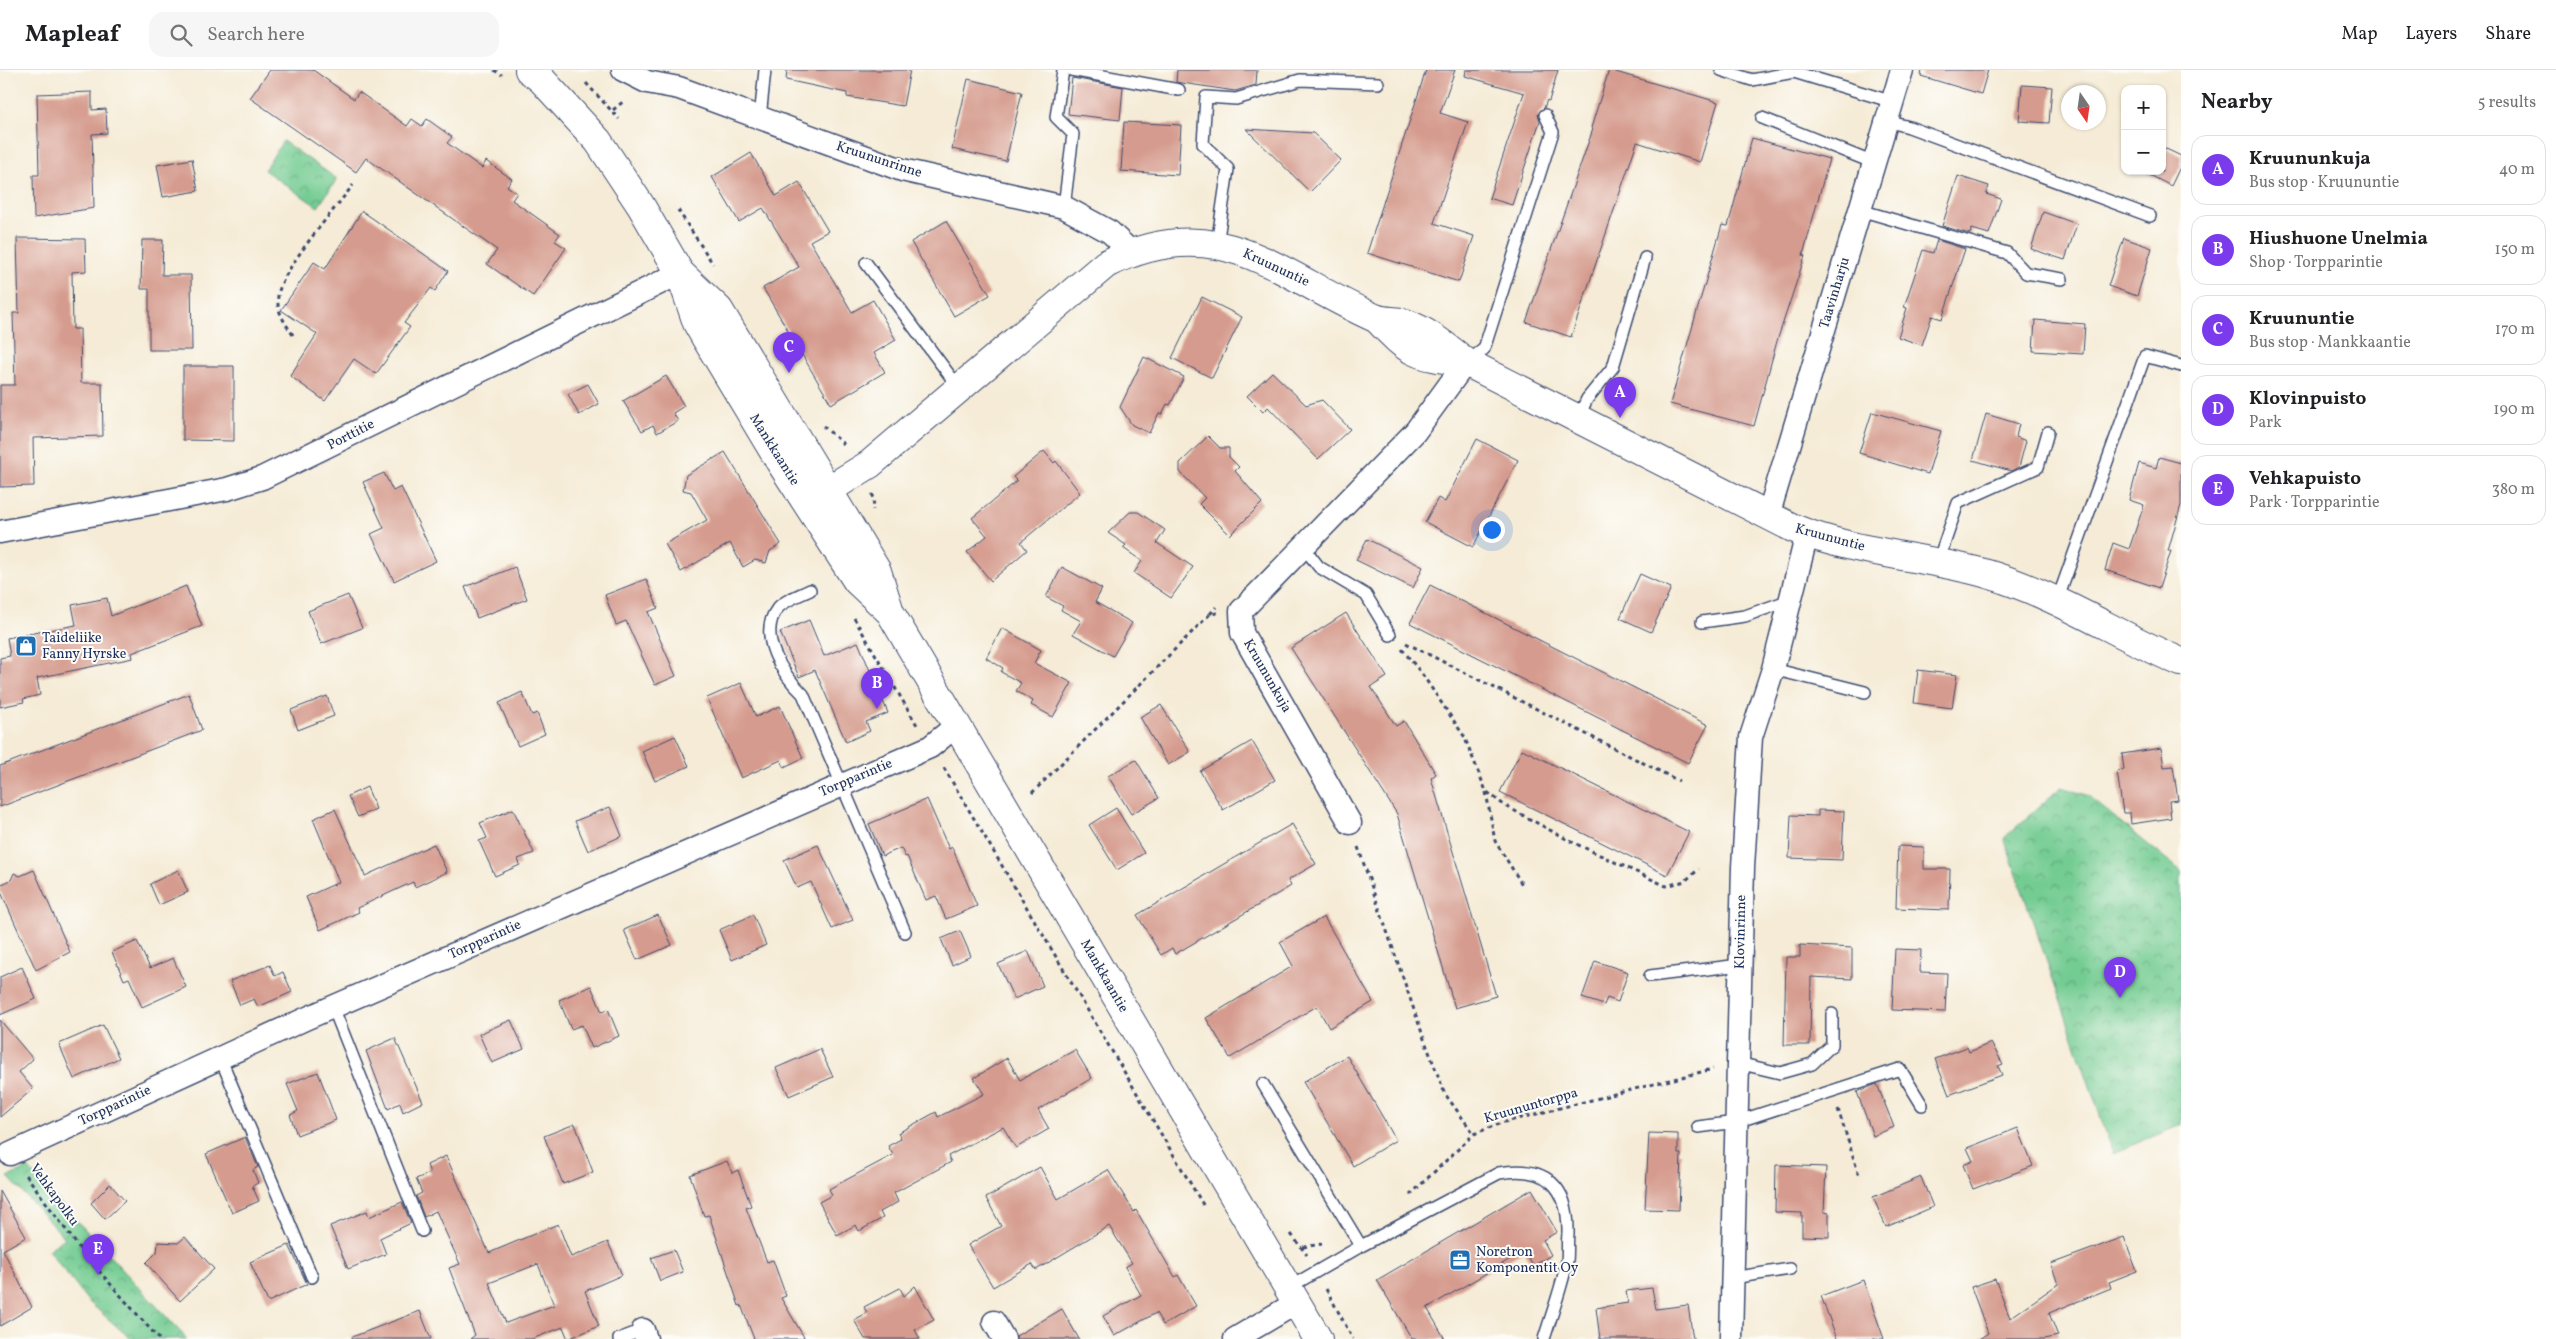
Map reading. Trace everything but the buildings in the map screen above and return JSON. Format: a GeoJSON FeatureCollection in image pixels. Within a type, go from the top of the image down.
{"type":"FeatureCollection","features":[{"type":"Feature","properties":{"kind":"street","name":"Kruununrinne"},"geometry":{"type":"LineString","coordinates":[[623,70],[647,82],[679,88],[902,170],[1064,207],[1110,232],[1131,252]]}},
{"type":"Feature","properties":{"kind":"street","name":"Taavinharju"},"geometry":{"type":"LineString","coordinates":[[1768,516],[1902,70]]}},
{"type":"Feature","properties":{"kind":"street","name":"Mankkaantie"},"geometry":{"type":"LineString","coordinates":[[519,75],[541,79],[598,141],[641,206],[680,273],[697,323],[705,337],[818,496],[857,581],[890,612],[1318,1339]]}},
{"type":"Feature","properties":{"kind":"street","name":"Kruununtie"},"geometry":{"type":"LineString","coordinates":[[818,496],[870,464],[1106,264],[1131,252],[1151,246],[1199,241],[1259,258],[1377,319],[1405,323],[1433,338],[1466,362],[1807,534],[1845,544],[1938,562],[1985,574],[2027,588],[2181,662]]}},
{"type":"Feature","properties":{"kind":"street","name":"Porttitie"},"geometry":{"type":"LineString","coordinates":[[0,532],[227,489],[262,478],[680,273]]}},
{"type":"Feature","properties":{"kind":"street"},"geometry":{"type":"LineString","coordinates":[[1240,611],[1415,432],[1466,362]]}},
{"type":"Feature","properties":{"kind":"street","name":"Klovinrinne"},"geometry":{"type":"LineString","coordinates":[[1731,1339],[1745,802],[1751,737],[1773,670],[1807,534]]}},
{"type":"Feature","properties":{"kind":"street","name":"Kruununkuja"},"geometry":{"type":"LineString","coordinates":[[1240,611],[1242,633],[1350,823]]}},
{"type":"Feature","properties":{"kind":"street","name":"Torpparintie"},"geometry":{"type":"LineString","coordinates":[[10,1154],[332,1007],[930,747],[957,725]]}},
{"type":"Feature","properties":{"kind":"street"},"geometry":{"type":"LineString","coordinates":[[1235,1339],[1292,1296]]}},
{"type":"Feature","properties":{"kind":"lane"},"geometry":{"type":"LineString","coordinates":[[760,118],[765,70]]}},
{"type":"Feature","properties":{"kind":"lane"},"geometry":{"type":"LineString","coordinates":[[1063,70],[1056,117],[1073,134],[1064,207]]}},
{"type":"Feature","properties":{"kind":"lane"},"geometry":{"type":"LineString","coordinates":[[1071,70],[1179,90]]}},
{"type":"Feature","properties":{"kind":"lane"},"geometry":{"type":"LineString","coordinates":[[1721,70],[1752,80],[1793,71],[1890,111],[1909,126],[2150,216]]}},
{"type":"Feature","properties":{"kind":"lane"},"geometry":{"type":"LineString","coordinates":[[1217,245],[1228,169],[1203,144],[1206,96],[1236,98],[1300,80],[1378,83]]}},
{"type":"Feature","properties":{"kind":"lane"},"geometry":{"type":"LineString","coordinates":[[1466,362],[1484,349],[1553,132],[1545,116]]}},
{"type":"Feature","properties":{"kind":"lane"},"geometry":{"type":"LineString","coordinates":[[1762,118],[1874,163]]}},
{"type":"Feature","properties":{"kind":"lane"},"geometry":{"type":"LineString","coordinates":[[1860,210],[2007,253],[2026,273],[2062,279]]}},
{"type":"Feature","properties":{"kind":"lane"},"geometry":{"type":"LineString","coordinates":[[1578,418],[1587,399],[1613,367],[1645,258]]}},
{"type":"Feature","properties":{"kind":"lane"},"geometry":{"type":"LineString","coordinates":[[866,263],[960,389]]}},
{"type":"Feature","properties":{"kind":"lane"},"geometry":{"type":"LineString","coordinates":[[2057,602],[2145,356],[2181,366]]}},
{"type":"Feature","properties":{"kind":"lane"},"geometry":{"type":"LineString","coordinates":[[1938,562],[1958,503],[2038,467],[2048,432]]}},
{"type":"Feature","properties":{"kind":"lane"},"geometry":{"type":"LineString","coordinates":[[1302,546],[1319,567],[1366,595],[1390,635]]}},
{"type":"Feature","properties":{"kind":"lane"},"geometry":{"type":"LineString","coordinates":[[810,590],[778,608],[769,622],[770,638],[785,674],[803,694],[905,932]]}},
{"type":"Feature","properties":{"kind":"lane"},"geometry":{"type":"LineString","coordinates":[[1702,622],[1745,616],[1790,600]]}},
{"type":"Feature","properties":{"kind":"lane"},"geometry":{"type":"LineString","coordinates":[[1773,670],[1865,692]]}},
{"type":"Feature","properties":{"kind":"lane"},"geometry":{"type":"LineString","coordinates":[[1650,976],[1740,965]]}},
{"type":"Feature","properties":{"kind":"lane"},"geometry":{"type":"LineString","coordinates":[[332,1007],[422,1231]]}},
{"type":"Feature","properties":{"kind":"lane"},"geometry":{"type":"LineString","coordinates":[[1738,1063],[1780,1073],[1812,1064],[1832,1045],[1832,1014]]}},
{"type":"Feature","properties":{"kind":"lane"},"geometry":{"type":"LineString","coordinates":[[220,1057],[312,1277]]}},
{"type":"Feature","properties":{"kind":"lane"},"geometry":{"type":"LineString","coordinates":[[1698,1127],[1736,1122],[1900,1069],[1922,1105]]}},
{"type":"Feature","properties":{"kind":"lane"},"geometry":{"type":"LineString","coordinates":[[1264,1084],[1361,1246]]}},
{"type":"Feature","properties":{"kind":"lane"},"geometry":{"type":"LineString","coordinates":[[1292,1296],[1361,1246],[1499,1173],[1519,1170],[1538,1174],[1557,1185],[1565,1200],[1568,1223],[1567,1260],[1544,1339]]}},
{"type":"Feature","properties":{"kind":"lane"},"geometry":{"type":"LineString","coordinates":[[1732,1278],[1790,1269]]}},
{"type":"Feature","properties":{"kind":"lane"},"geometry":{"type":"LineString","coordinates":[[620,1339],[645,1334]]}},
{"type":"Feature","properties":{"kind":"path"},"geometry":{"type":"LineString","coordinates":[[494,70],[519,75]]}},
{"type":"Feature","properties":{"kind":"path"},"geometry":{"type":"LineString","coordinates":[[293,335],[278,310],[278,295],[289,270],[353,185]]}},
{"type":"Feature","properties":{"kind":"path"},"geometry":{"type":"LineString","coordinates":[[1032,793],[1210,614],[1240,611]]}},
{"type":"Feature","properties":{"kind":"path"},"geometry":{"type":"LineString","coordinates":[[852,615],[930,747],[960,792],[1208,1211]]}},
{"type":"Feature","properties":{"kind":"path"},"geometry":{"type":"LineString","coordinates":[[1390,635],[1679,781]]}},
{"type":"Feature","properties":{"kind":"path"},"geometry":{"type":"LineString","coordinates":[[1390,635],[1422,674],[1464,736],[1486,791],[1495,842],[1523,886]]}},
{"type":"Feature","properties":{"kind":"path"},"geometry":{"type":"LineString","coordinates":[[1486,791],[1504,805],[1570,841],[1666,886],[1685,881],[1699,869]]}},
{"type":"Feature","properties":{"kind":"path"},"geometry":{"type":"LineString","coordinates":[[1350,823],[1445,1094],[1474,1134]]}},
{"type":"Feature","properties":{"kind":"path","name":"Kruununtorppa"},"geometry":{"type":"LineString","coordinates":[[1402,1200],[1411,1195],[1474,1134],[1501,1123],[1738,1063]]}},
{"type":"Feature","properties":{"kind":"path"},"geometry":{"type":"LineString","coordinates":[[1832,1092],[1859,1175]]}},
{"type":"Feature","properties":{"kind":"path","name":"Vehkapolku"},"geometry":{"type":"LineString","coordinates":[[10,1154],[83,1254],[159,1339]]}},
{"type":"Feature","properties":{"kind":"path"},"geometry":{"type":"LineString","coordinates":[[1303,1247],[1324,1244],[1352,1230]]}},
{"type":"Feature","properties":{"kind":"path"},"geometry":{"type":"LineString","coordinates":[[1327,1290],[1353,1339]]}},
{"type":"Feature","properties":{"kind":"green space"},"geometry":{"type":"Polygon","coordinates":[[[283,141],[337,179],[318,207],[264,170],[283,141]]]}},
{"type":"Feature","properties":{"kind":"green space"},"geometry":{"type":"Polygon","coordinates":[[[2061,787],[2087,795],[2181,871],[2181,1125],[2113,1153],[2004,838],[2061,787]]]}},
{"type":"Feature","properties":{"kind":"green space"},"geometry":{"type":"Polygon","coordinates":[[[28,1168],[187,1339],[131,1339],[88,1301],[48,1250],[65,1238],[8,1177],[28,1168]]]}},
{"type":"Feature","properties":{"kind":"place","name":"Kruununtie"},"geometry":{"type":"Point","coordinates":[789,373]}},
{"type":"Feature","properties":{"kind":"place","name":"Kruununkuja"},"geometry":{"type":"Point","coordinates":[1620,418]}},
{"type":"Feature","properties":{"kind":"place","name":"Taideliike Fanny Hyrske"},"geometry":{"type":"Point","coordinates":[26,646]}},
{"type":"Feature","properties":{"kind":"place","name":"Hiushuone Unelmia"},"geometry":{"type":"Point","coordinates":[877,709]}},
{"type":"Feature","properties":{"kind":"place","name":"Klovinpuisto"},"geometry":{"type":"Point","coordinates":[2120,998]}},
{"type":"Feature","properties":{"kind":"place","name":"Noretron Komponentit Oy"},"geometry":{"type":"Point","coordinates":[1460,1260]}},
{"type":"Feature","properties":{"kind":"place","name":"Vehkapuisto"},"geometry":{"type":"Point","coordinates":[98,1275]}}]}
